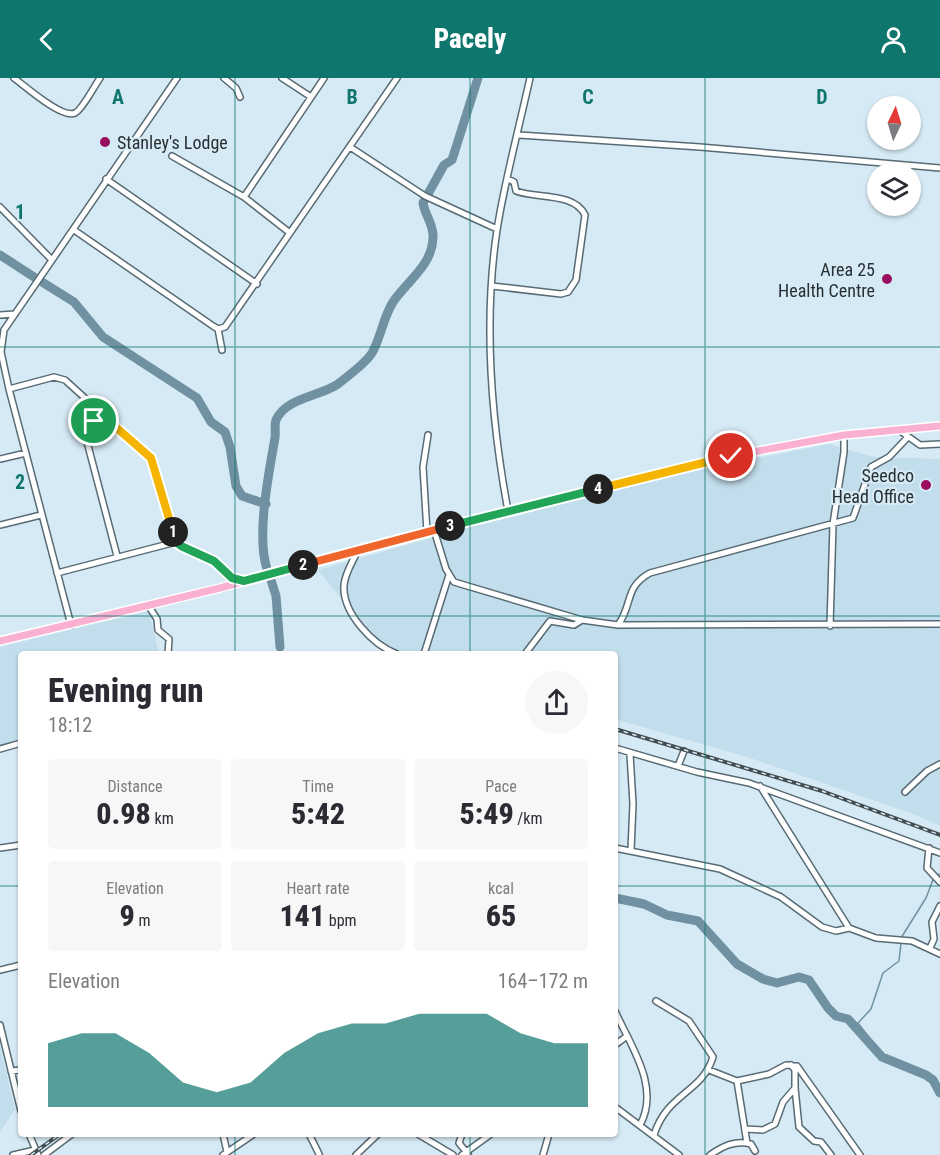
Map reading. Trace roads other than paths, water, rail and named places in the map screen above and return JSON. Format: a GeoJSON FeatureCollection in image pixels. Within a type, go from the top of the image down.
{"type":"FeatureCollection","features":[{"type":"Feature","properties":{"kind":"main road"},"geometry":{"type":"LineString","coordinates":[[0,641],[71,625],[508,511],[731,456],[844,435],[940,426]]}},
{"type":"Feature","properties":{"kind":"street"},"geometry":{"type":"LineString","coordinates":[[14,78],[56,109],[70,114],[77,112],[100,78]]}},
{"type":"Feature","properties":{"kind":"street"},"geometry":{"type":"LineString","coordinates":[[71,625],[9,389],[1,340],[51,259],[74,230],[177,78]]}},
{"type":"Feature","properties":{"kind":"street"},"geometry":{"type":"LineString","coordinates":[[224,78],[236,88],[240,98]]}},
{"type":"Feature","properties":{"kind":"street"},"geometry":{"type":"LineString","coordinates":[[282,78],[311,97]]}},
{"type":"Feature","properties":{"kind":"street"},"geometry":{"type":"LineString","coordinates":[[244,197],[324,78]]}},
{"type":"Feature","properties":{"kind":"street"},"geometry":{"type":"LineString","coordinates":[[218,329],[227,326],[257,284],[397,78]]}},
{"type":"Feature","properties":{"kind":"street"},"geometry":{"type":"LineString","coordinates":[[508,511],[500,468],[489,355],[492,286],[497,228],[530,78]]}},
{"type":"Feature","properties":{"kind":"street"},"geometry":{"type":"LineString","coordinates":[[519,135],[700,147],[940,168]]}},
{"type":"Feature","properties":{"kind":"street"},"geometry":{"type":"LineString","coordinates":[[350,147],[425,196],[497,228]]}},
{"type":"Feature","properties":{"kind":"street"},"geometry":{"type":"LineString","coordinates":[[172,156],[244,197],[290,233]]}},
{"type":"Feature","properties":{"kind":"street"},"geometry":{"type":"LineString","coordinates":[[492,286],[561,294],[573,288],[576,280],[585,215],[582,208],[567,200],[516,191],[514,182],[508,179]]}},
{"type":"Feature","properties":{"kind":"street"},"geometry":{"type":"LineString","coordinates":[[106,180],[257,284]]}},
{"type":"Feature","properties":{"kind":"street"},"geometry":{"type":"LineString","coordinates":[[0,207],[51,259]]}},
{"type":"Feature","properties":{"kind":"street"},"geometry":{"type":"LineString","coordinates":[[74,230],[218,329],[222,350]]}},
{"type":"Feature","properties":{"kind":"street"},"geometry":{"type":"LineString","coordinates":[[0,315],[15,314]]}},
{"type":"Feature","properties":{"kind":"street"},"geometry":{"type":"LineString","coordinates":[[9,389],[60,377],[151,458],[176,542]]}},
{"type":"Feature","properties":{"kind":"street"},"geometry":{"type":"LineString","coordinates":[[102,415],[94,421],[86,438],[117,556]]}},
{"type":"Feature","properties":{"kind":"street"},"geometry":{"type":"LineString","coordinates":[[898,429],[920,445],[940,444]]}},
{"type":"Feature","properties":{"kind":"street"},"geometry":{"type":"LineString","coordinates":[[428,435],[423,467],[431,531],[454,582],[467,587],[582,620],[618,625],[940,624]]}},
{"type":"Feature","properties":{"kind":"street"},"geometry":{"type":"LineString","coordinates":[[830,626],[833,524],[844,452],[844,435]]}},
{"type":"Feature","properties":{"kind":"street"},"geometry":{"type":"LineString","coordinates":[[618,625],[623,618],[631,588],[638,579],[650,573],[853,518],[871,467],[889,457],[908,437]]}},
{"type":"Feature","properties":{"kind":"street"},"geometry":{"type":"LineString","coordinates":[[0,459],[26,453]]}},
{"type":"Feature","properties":{"kind":"street"},"geometry":{"type":"LineString","coordinates":[[0,525],[41,515]]}},
{"type":"Feature","properties":{"kind":"street"},"geometry":{"type":"LineString","coordinates":[[57,573],[176,542],[214,561],[232,578],[244,581]]}},
{"type":"Feature","properties":{"kind":"street"},"geometry":{"type":"LineString","coordinates":[[358,550],[347,572],[344,587],[355,619],[375,642],[392,651]]}},
{"type":"Feature","properties":{"kind":"street"},"geometry":{"type":"LineString","coordinates":[[425,651],[449,574]]}},
{"type":"Feature","properties":{"kind":"street"},"geometry":{"type":"LineString","coordinates":[[148,604],[157,619],[158,630],[168,639],[168,651]]}},
{"type":"Feature","properties":{"kind":"street"},"geometry":{"type":"LineString","coordinates":[[527,651],[538,634],[544,633],[550,621],[574,625],[582,620]]}},
{"type":"Feature","properties":{"kind":"street"},"geometry":{"type":"LineString","coordinates":[[0,749],[18,744]]}},
{"type":"Feature","properties":{"kind":"street"},"geometry":{"type":"LineString","coordinates":[[618,749],[760,786],[940,853]]}},
{"type":"Feature","properties":{"kind":"street"},"geometry":{"type":"LineString","coordinates":[[678,766],[684,752]]}},
{"type":"Feature","properties":{"kind":"street"},"geometry":{"type":"LineString","coordinates":[[630,754],[633,804],[631,850]]}},
{"type":"Feature","properties":{"kind":"street"},"geometry":{"type":"LineString","coordinates":[[904,792],[927,771],[940,764]]}},
{"type":"Feature","properties":{"kind":"street"},"geometry":{"type":"LineString","coordinates":[[760,786],[849,928]]}},
{"type":"Feature","properties":{"kind":"street"},"geometry":{"type":"LineString","coordinates":[[0,848],[18,845]]}},
{"type":"Feature","properties":{"kind":"street"},"geometry":{"type":"LineString","coordinates":[[929,848],[926,854],[927,868],[940,882]]}},
{"type":"Feature","properties":{"kind":"street"},"geometry":{"type":"LineString","coordinates":[[618,849],[720,869],[781,897],[822,927],[836,931],[849,928],[876,938],[904,940],[930,948],[940,954]]}},
{"type":"Feature","properties":{"kind":"street"},"geometry":{"type":"LineString","coordinates":[[930,948],[934,939],[932,922],[940,906]]}},
{"type":"Feature","properties":{"kind":"street"},"geometry":{"type":"LineString","coordinates":[[0,970],[18,966]]}},
{"type":"Feature","properties":{"kind":"street"},"geometry":{"type":"LineString","coordinates":[[654,1135],[660,1116],[668,1106],[709,1070],[712,1055],[702,1045],[695,1028],[688,1021],[656,1001]]}},
{"type":"Feature","properties":{"kind":"street"},"geometry":{"type":"LineString","coordinates":[[618,1017],[640,1059],[647,1086],[645,1117],[640,1125]]}},
{"type":"Feature","properties":{"kind":"street"},"geometry":{"type":"LineString","coordinates":[[0,1024],[18,1099]]}},
{"type":"Feature","properties":{"kind":"street"},"geometry":{"type":"LineString","coordinates":[[618,1043],[627,1036]]}},
{"type":"Feature","properties":{"kind":"street"},"geometry":{"type":"LineString","coordinates":[[709,1070],[737,1081],[769,1074],[790,1064]]}},
{"type":"Feature","properties":{"kind":"street"},"geometry":{"type":"LineString","coordinates":[[790,1064],[795,1070],[799,1126],[814,1141],[821,1142],[831,1155]]}},
{"type":"Feature","properties":{"kind":"street"},"geometry":{"type":"LineString","coordinates":[[790,1064],[802,1070],[831,1116],[855,1145],[860,1155]]}},
{"type":"Feature","properties":{"kind":"street"},"geometry":{"type":"LineString","coordinates":[[11,1071],[18,1070]]}},
{"type":"Feature","properties":{"kind":"street"},"geometry":{"type":"LineString","coordinates":[[737,1081],[747,1143],[754,1151]]}},
{"type":"Feature","properties":{"kind":"street"},"geometry":{"type":"LineString","coordinates":[[746,1129],[763,1130],[775,1124],[783,1102],[795,1088]]}},
{"type":"Feature","properties":{"kind":"street"},"geometry":{"type":"LineString","coordinates":[[618,1109],[679,1155]]}},
{"type":"Feature","properties":{"kind":"street"},"geometry":{"type":"LineString","coordinates":[[13,1155],[36,1152],[30,1137]]}},
{"type":"Feature","properties":{"kind":"street"},"geometry":{"type":"LineString","coordinates":[[45,1155],[68,1137]]}},
{"type":"Feature","properties":{"kind":"street"},"geometry":{"type":"LineString","coordinates":[[223,1137],[225,1154],[250,1137]]}},
{"type":"Feature","properties":{"kind":"street"},"geometry":{"type":"LineString","coordinates":[[308,1137],[319,1154]]}},
{"type":"Feature","properties":{"kind":"street"},"geometry":{"type":"LineString","coordinates":[[356,1155],[375,1137]]}},
{"type":"Feature","properties":{"kind":"street"},"geometry":{"type":"LineString","coordinates":[[423,1137],[453,1155]]}},
{"type":"Feature","properties":{"kind":"street"},"geometry":{"type":"LineString","coordinates":[[460,1137],[458,1142],[466,1154],[487,1137]]}},
{"type":"Feature","properties":{"kind":"street"},"geometry":{"type":"LineString","coordinates":[[543,1155],[548,1137]]}},
{"type":"Feature","properties":{"kind":"street"},"geometry":{"type":"LineString","coordinates":[[710,1155],[729,1144],[747,1143]]}},
{"type":"Feature","properties":{"kind":"waterway"},"geometry":{"type":"LineString","coordinates":[[267,569],[264,555],[263,522],[276,420],[287,407],[295,402],[338,384],[369,357],[378,341],[393,302],[424,265],[432,248],[433,233],[423,203],[444,165],[452,160],[478,78]]}},
{"type":"Feature","properties":{"kind":"waterway"},"geometry":{"type":"LineString","coordinates":[[0,255],[34,277]]}},
{"type":"Feature","properties":{"kind":"waterway"},"geometry":{"type":"LineString","coordinates":[[42,282],[74,302],[103,337],[197,398],[211,422],[225,432],[230,447],[236,486],[242,496],[266,504]]}},
{"type":"Feature","properties":{"kind":"waterway"},"geometry":{"type":"LineString","coordinates":[[271,580],[276,596],[280,647]]}},
{"type":"Feature","properties":{"kind":"waterway"},"geometry":{"type":"LineString","coordinates":[[901,938],[926,898],[934,877],[940,874]]}},
{"type":"Feature","properties":{"kind":"waterway"},"geometry":{"type":"LineString","coordinates":[[618,899],[644,904],[667,915],[698,921],[737,964],[763,979],[777,983],[799,977],[809,980],[828,1008],[836,1016],[848,1019],[882,1057],[926,1075],[933,1080],[940,1093]]}},
{"type":"Feature","properties":{"kind":"waterway"},"geometry":{"type":"LineString","coordinates":[[868,1043],[868,1036],[858,1023],[871,1009],[883,973],[899,961],[901,943]]}},
{"type":"Feature","properties":{"kind":"railway"},"geometry":{"type":"LineString","coordinates":[[618,730],[822,791],[940,835]]}},
{"type":"Feature","properties":{"kind":"railway"},"geometry":{"type":"LineString","coordinates":[[31,1155],[56,1137]]}},
{"type":"Feature","properties":{"kind":"place","name":"Stanley's Lodge"},"geometry":{"type":"Point","coordinates":[105,142]}},
{"type":"Feature","properties":{"kind":"place","name":"Area 25 Health Centre"},"geometry":{"type":"Point","coordinates":[887,279]}},
{"type":"Feature","properties":{"kind":"place","name":"Seedco Head Office"},"geometry":{"type":"Point","coordinates":[926,485]}}]}
